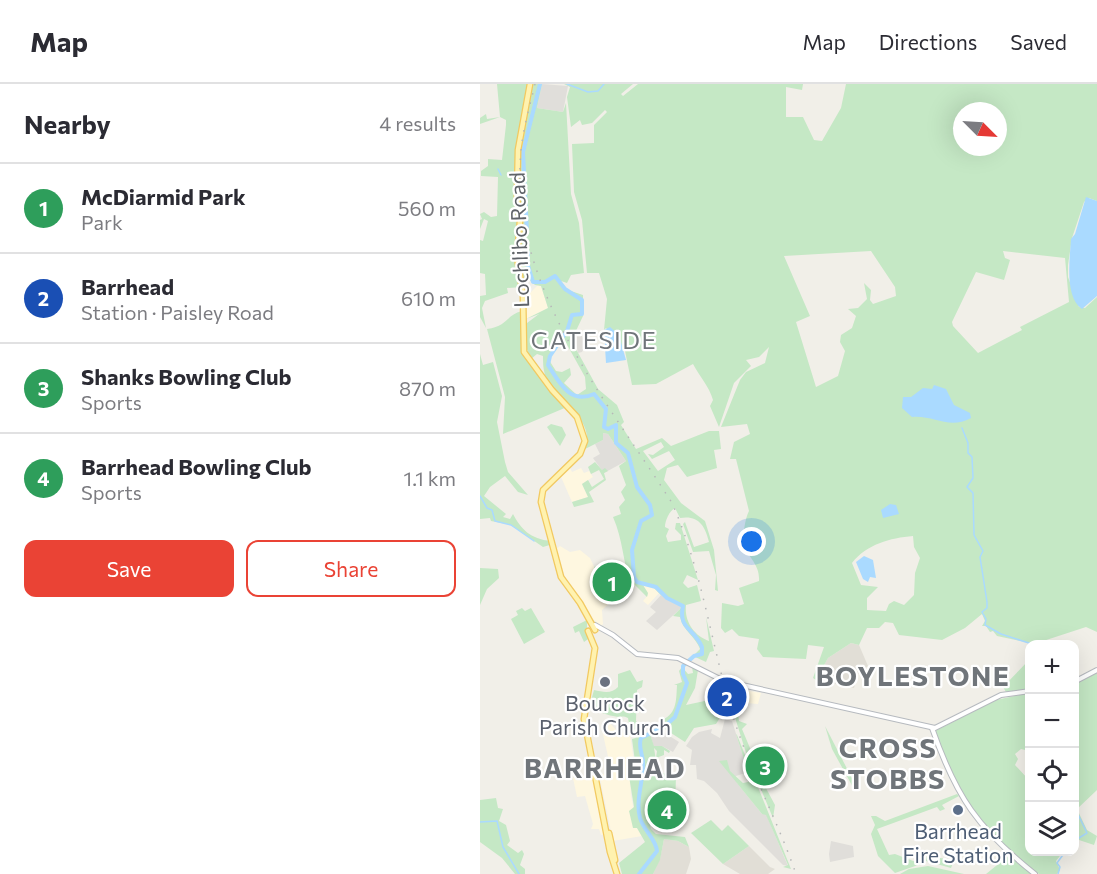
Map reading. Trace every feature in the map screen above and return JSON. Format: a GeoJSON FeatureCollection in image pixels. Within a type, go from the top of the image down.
{"type":"FeatureCollection","features":[{"type":"Feature","properties":{"kind":"main road","name":"Lochlibo Road"},"geometry":{"type":"LineString","coordinates":[[530,84],[518,150],[517,192],[520,221],[517,257],[523,295],[524,352],[552,390],[577,417],[585,440],[580,454],[543,490],[541,502],[561,577],[588,617]]}},
{"type":"Feature","properties":{"kind":"main road"},"geometry":{"type":"LineString","coordinates":[[588,617],[595,627],[597,655],[587,718],[612,849],[619,874]]}},
{"type":"Feature","properties":{"kind":"main road"},"geometry":{"type":"LineString","coordinates":[[588,617],[588,630],[595,648],[584,719],[610,852],[619,874]]}},
{"type":"Feature","properties":{"kind":"main road"},"geometry":{"type":"LineString","coordinates":[[588,630],[595,627],[603,629],[637,654],[675,657],[721,680],[932,728],[941,727],[1001,695],[1025,692]]}},
{"type":"Feature","properties":{"kind":"main road"},"geometry":{"type":"LineString","coordinates":[[1079,679],[1097,670]]}},
{"type":"Feature","properties":{"kind":"main road"},"geometry":{"type":"LineString","coordinates":[[932,728],[955,786],[971,813],[994,840],[1035,874]]}},
{"type":"Feature","properties":{"kind":"shaded area"},"geometry":{"type":"Polygon","coordinates":[[[542,84],[568,86],[563,112],[537,108],[542,84]]]}},
{"type":"Feature","properties":{"kind":"shaded area"},"geometry":{"type":"Polygon","coordinates":[[[538,285],[541,286],[548,308],[526,319],[524,299],[538,285]]]}},
{"type":"Feature","properties":{"kind":"shaded area"},"geometry":{"type":"Polygon","coordinates":[[[581,334],[586,344],[582,352],[578,353],[574,335],[581,334]]]}},
{"type":"Feature","properties":{"kind":"shaded area"},"geometry":{"type":"Polygon","coordinates":[[[603,433],[608,434],[626,461],[604,473],[593,458],[600,454],[595,444],[603,440],[603,433]]]}},
{"type":"Feature","properties":{"kind":"shaded area"},"geometry":{"type":"Polygon","coordinates":[[[570,468],[572,472],[581,468],[584,473],[589,471],[593,477],[582,484],[588,497],[572,502],[561,477],[570,468]]]}},
{"type":"Feature","properties":{"kind":"shaded area"},"geometry":{"type":"Polygon","coordinates":[[[560,546],[570,552],[580,550],[590,558],[611,602],[602,610],[603,624],[601,626],[590,617],[567,582],[557,555],[556,549],[560,546]]]}},
{"type":"Feature","properties":{"kind":"shaded area"},"geometry":{"type":"Polygon","coordinates":[[[642,585],[652,586],[659,593],[648,605],[643,601],[648,595],[642,585]]]}},
{"type":"Feature","properties":{"kind":"shaded area"},"geometry":{"type":"Polygon","coordinates":[[[661,595],[680,605],[681,608],[657,630],[646,621],[656,612],[650,607],[661,595]]]}},
{"type":"Feature","properties":{"kind":"shaded area"},"geometry":{"type":"Polygon","coordinates":[[[851,643],[859,645],[868,666],[858,674],[854,688],[816,680],[828,658],[851,643]]]}},
{"type":"Feature","properties":{"kind":"shaded area"},"geometry":{"type":"Polygon","coordinates":[[[739,688],[749,691],[747,700],[741,702],[741,707],[736,707],[732,691],[739,688]]]}},
{"type":"Feature","properties":{"kind":"shaded area"},"geometry":{"type":"Polygon","coordinates":[[[749,691],[761,693],[758,704],[746,703],[749,691]]]}},
{"type":"Feature","properties":{"kind":"shaded area"},"geometry":{"type":"Polygon","coordinates":[[[725,719],[732,721],[748,772],[736,776],[737,783],[762,814],[766,814],[788,866],[783,865],[729,811],[717,793],[704,781],[697,779],[696,765],[690,765],[692,750],[686,746],[692,737],[699,732],[712,729],[711,733],[720,738],[725,719]]]}},
{"type":"Feature","properties":{"kind":"shaded area"},"geometry":{"type":"Polygon","coordinates":[[[609,722],[618,732],[630,734],[635,769],[628,771],[633,775],[630,777],[631,795],[637,828],[642,836],[613,841],[599,774],[612,774],[602,730],[603,726],[609,722]]]}},
{"type":"Feature","properties":{"kind":"shaded area"},"geometry":{"type":"Polygon","coordinates":[[[660,730],[679,742],[673,752],[662,746],[654,747],[650,734],[660,730]]]}},
{"type":"Feature","properties":{"kind":"shaded area"},"geometry":{"type":"Polygon","coordinates":[[[593,773],[605,834],[601,835],[599,829],[591,829],[593,824],[585,796],[577,797],[573,778],[593,773]]]}},
{"type":"Feature","properties":{"kind":"shaded area"},"geometry":{"type":"Polygon","coordinates":[[[664,839],[678,841],[689,847],[691,859],[686,874],[653,874],[660,859],[664,839]]]}},
{"type":"Feature","properties":{"kind":"shaded area"},"geometry":{"type":"Polygon","coordinates":[[[831,841],[853,846],[854,857],[830,862],[831,841]]]}},
{"type":"Feature","properties":{"kind":"shaded area"},"geometry":{"type":"Polygon","coordinates":[[[749,846],[770,867],[775,869],[768,874],[740,874],[723,864],[749,846]]]}},
{"type":"Feature","properties":{"kind":"green space"},"geometry":{"type":"Polygon","coordinates":[[[497,84],[530,84],[529,98],[531,84],[542,84],[537,108],[563,112],[566,103],[571,194],[579,223],[584,273],[571,275],[567,283],[561,281],[565,289],[583,295],[583,316],[574,335],[576,349],[598,389],[617,405],[624,422],[621,425],[636,449],[662,438],[671,446],[709,431],[719,431],[721,449],[714,450],[717,468],[687,477],[678,465],[667,468],[664,480],[681,503],[705,521],[714,550],[718,591],[715,590],[716,575],[709,551],[693,552],[683,524],[685,522],[694,547],[709,542],[703,526],[692,518],[680,518],[675,508],[671,511],[665,525],[669,529],[666,536],[668,542],[681,540],[681,535],[675,529],[676,523],[680,523],[698,580],[687,575],[683,583],[688,588],[697,585],[701,601],[686,605],[686,611],[691,627],[699,636],[709,641],[706,617],[714,651],[710,652],[706,662],[693,656],[700,649],[698,645],[680,617],[673,616],[681,608],[680,605],[661,595],[652,586],[643,585],[648,593],[647,597],[632,582],[630,583],[613,517],[621,514],[619,507],[625,500],[621,492],[626,485],[619,466],[626,461],[608,434],[603,433],[603,440],[585,449],[587,438],[585,428],[580,418],[550,384],[544,373],[543,356],[537,354],[531,359],[526,347],[527,323],[539,314],[526,319],[548,308],[541,286],[535,285],[528,278],[523,287],[507,288],[508,293],[485,301],[482,308],[486,328],[480,317],[480,296],[486,295],[485,274],[480,273],[480,240],[483,241],[488,221],[484,219],[480,229],[482,219],[480,214],[484,212],[491,217],[497,216],[498,177],[481,176],[481,171],[488,166],[488,159],[502,160],[506,120],[500,117],[497,84]],[[565,341],[558,346],[549,360],[556,371],[562,372],[570,368],[571,375],[564,383],[577,395],[586,389],[585,377],[565,341]],[[661,442],[643,451],[658,471],[675,460],[669,451],[652,459],[648,454],[653,455],[664,447],[661,442]]]}},
{"type":"Feature","properties":{"kind":"green space"},"geometry":{"type":"Polygon","coordinates":[[[564,84],[633,84],[621,94],[623,96],[638,84],[803,84],[802,90],[786,87],[786,117],[803,117],[814,140],[822,141],[841,108],[846,84],[1097,84],[1097,201],[1089,198],[1084,202],[1072,238],[1068,277],[1079,307],[1085,308],[1097,297],[1097,632],[1086,627],[1046,640],[1025,640],[1025,642],[997,636],[993,631],[990,632],[986,626],[982,626],[985,621],[982,614],[965,628],[942,640],[899,635],[893,623],[885,622],[879,628],[867,628],[859,645],[851,643],[828,658],[816,680],[813,678],[824,647],[808,645],[806,659],[763,657],[757,649],[759,639],[739,636],[732,629],[725,633],[721,628],[722,603],[738,606],[744,604],[739,588],[759,581],[759,575],[744,541],[744,528],[749,511],[736,459],[730,459],[734,442],[750,434],[747,424],[721,427],[740,380],[746,372],[765,363],[769,347],[759,357],[746,360],[751,366],[734,383],[719,427],[710,406],[713,400],[711,395],[693,364],[656,384],[632,385],[625,351],[606,328],[604,330],[607,299],[599,273],[587,273],[582,220],[574,192],[572,144],[594,143],[594,125],[607,112],[605,110],[592,123],[582,125],[580,120],[571,127],[567,97],[570,87],[564,84]],[[871,251],[784,256],[810,316],[796,322],[816,387],[838,376],[845,351],[840,342],[841,335],[852,328],[856,316],[848,309],[858,308],[867,299],[864,283],[871,290],[870,300],[873,304],[896,296],[895,287],[871,251]],[[1003,251],[1005,258],[1010,260],[1004,280],[976,272],[952,322],[953,326],[978,353],[1022,330],[1020,327],[1069,302],[1065,258],[1003,251]],[[913,536],[888,540],[872,547],[852,563],[861,585],[878,587],[867,598],[867,610],[886,611],[889,604],[894,601],[904,605],[914,595],[915,573],[920,558],[914,547],[913,536]]]}},
{"type":"Feature","properties":{"kind":"green space"},"geometry":{"type":"Polygon","coordinates":[[[486,114],[487,119],[500,117],[480,124],[480,118],[486,114]]]}},
{"type":"Feature","properties":{"kind":"green space"},"geometry":{"type":"Polygon","coordinates":[[[522,311],[523,352],[567,407],[503,434],[505,397],[487,329],[494,328],[522,311]]]}},
{"type":"Feature","properties":{"kind":"green space"},"geometry":{"type":"Polygon","coordinates":[[[480,354],[483,365],[493,362],[502,396],[497,422],[508,472],[528,495],[518,492],[505,476],[490,487],[484,496],[506,514],[503,517],[510,519],[513,514],[519,524],[532,536],[551,541],[553,544],[543,547],[511,525],[491,521],[490,518],[480,519],[480,354]]]}},
{"type":"Feature","properties":{"kind":"green space"},"geometry":{"type":"Polygon","coordinates":[[[551,424],[562,427],[566,435],[560,446],[547,427],[551,424]]]}},
{"type":"Feature","properties":{"kind":"green space"},"geometry":{"type":"Polygon","coordinates":[[[595,462],[602,470],[605,468],[608,471],[604,473],[606,480],[589,492],[594,502],[574,507],[572,502],[588,497],[582,484],[588,480],[592,487],[604,479],[599,470],[591,474],[588,467],[595,462]]]}},
{"type":"Feature","properties":{"kind":"green space"},"geometry":{"type":"Polygon","coordinates":[[[613,564],[624,586],[610,600],[594,567],[600,565],[603,571],[613,564]]]}},
{"type":"Feature","properties":{"kind":"green space"},"geometry":{"type":"Polygon","coordinates":[[[480,568],[498,569],[499,578],[487,589],[480,605],[480,568]]]}},
{"type":"Feature","properties":{"kind":"green space"},"geometry":{"type":"Polygon","coordinates":[[[522,608],[525,611],[531,608],[545,632],[524,644],[511,619],[518,615],[516,611],[522,608]]]}},
{"type":"Feature","properties":{"kind":"green space"},"geometry":{"type":"Polygon","coordinates":[[[587,620],[587,631],[591,637],[584,642],[579,631],[575,633],[573,627],[587,620]]]}},
{"type":"Feature","properties":{"kind":"green space"},"geometry":{"type":"Polygon","coordinates":[[[1025,664],[1025,690],[1006,692],[1003,687],[1025,664]]]}},
{"type":"Feature","properties":{"kind":"green space"},"geometry":{"type":"Polygon","coordinates":[[[682,667],[688,674],[693,673],[692,667],[698,670],[695,688],[686,705],[714,699],[715,704],[711,706],[715,717],[721,716],[716,724],[694,728],[685,742],[660,726],[659,721],[669,715],[674,707],[677,685],[674,685],[682,682],[679,671],[682,667]]]}},
{"type":"Feature","properties":{"kind":"green space"},"geometry":{"type":"Polygon","coordinates":[[[630,670],[637,682],[643,680],[642,687],[637,690],[636,721],[644,730],[630,729],[626,717],[615,717],[589,708],[594,690],[613,691],[618,687],[618,674],[630,670]]]}},
{"type":"Feature","properties":{"kind":"green space"},"geometry":{"type":"Polygon","coordinates":[[[1097,673],[1097,790],[1079,807],[1079,694],[1079,682],[1097,673]]]}},
{"type":"Feature","properties":{"kind":"green space"},"geometry":{"type":"Polygon","coordinates":[[[739,688],[732,691],[736,707],[741,707],[738,713],[739,721],[747,724],[742,729],[755,760],[761,754],[760,748],[768,748],[778,764],[772,767],[772,774],[761,779],[775,805],[773,818],[747,756],[726,689],[739,688]]]}},
{"type":"Feature","properties":{"kind":"green space"},"geometry":{"type":"Polygon","coordinates":[[[1025,694],[1025,750],[1021,749],[1015,754],[1018,759],[1015,765],[1025,776],[1025,856],[1060,856],[1056,861],[1060,870],[1057,874],[1039,874],[1005,847],[971,810],[956,785],[935,731],[996,700],[1025,694]]]}},
{"type":"Feature","properties":{"kind":"green space"},"geometry":{"type":"Polygon","coordinates":[[[825,726],[858,790],[855,791],[832,749],[825,726]]]}},
{"type":"Feature","properties":{"kind":"green space"},"geometry":{"type":"Polygon","coordinates":[[[650,734],[654,746],[662,746],[670,751],[669,753],[664,750],[664,755],[656,758],[657,751],[654,748],[658,773],[676,774],[675,817],[651,816],[648,818],[651,829],[656,834],[685,837],[689,847],[678,841],[664,839],[660,860],[653,874],[622,874],[619,863],[645,842],[637,828],[633,828],[629,811],[634,807],[629,776],[633,773],[628,771],[636,769],[632,739],[650,734]]]}},
{"type":"Feature","properties":{"kind":"green space"},"geometry":{"type":"Polygon","coordinates":[[[736,734],[791,869],[783,867],[788,865],[766,815],[762,814],[719,761],[727,760],[730,771],[743,783],[748,782],[748,772],[736,734]]]}},
{"type":"Feature","properties":{"kind":"green space"},"geometry":{"type":"Polygon","coordinates":[[[957,794],[959,796],[942,805],[945,809],[940,811],[937,807],[877,829],[889,855],[895,854],[921,864],[895,873],[878,856],[871,834],[875,825],[871,816],[885,821],[957,794]]]}},
{"type":"Feature","properties":{"kind":"green space"},"geometry":{"type":"Polygon","coordinates":[[[496,798],[498,808],[503,809],[499,821],[506,825],[510,841],[507,845],[518,853],[522,850],[524,854],[520,865],[525,869],[525,874],[515,874],[502,858],[480,842],[480,800],[496,798]]]}},
{"type":"Feature","properties":{"kind":"green space"},"geometry":{"type":"Polygon","coordinates":[[[1079,813],[1087,830],[1097,836],[1094,845],[1079,840],[1079,813]]]}},
{"type":"Feature","properties":{"kind":"green space"},"geometry":{"type":"Polygon","coordinates":[[[711,820],[722,831],[728,825],[749,846],[723,864],[691,833],[711,820]]]}},
{"type":"Feature","properties":{"kind":"green space"},"geometry":{"type":"Polygon","coordinates":[[[938,853],[940,858],[954,860],[951,868],[926,861],[927,855],[938,853]]]}},
{"type":"Feature","properties":{"kind":"green space"},"geometry":{"type":"Polygon","coordinates":[[[1007,857],[1011,858],[1033,874],[986,874],[1007,857]]]}},
{"type":"Feature","properties":{"kind":"green space"},"geometry":{"type":"Polygon","coordinates":[[[928,866],[964,874],[900,874],[909,869],[928,866]]]}},
{"type":"Feature","properties":{"kind":"water"},"geometry":{"type":"Polygon","coordinates":[[[1086,197],[1097,201],[1097,296],[1082,309],[1076,303],[1070,287],[1069,266],[1071,239],[1075,234],[1086,197]]]}},
{"type":"Feature","properties":{"kind":"water"},"geometry":{"type":"Polygon","coordinates":[[[610,327],[619,335],[626,360],[606,363],[604,330],[610,327]]]}},
{"type":"Feature","properties":{"kind":"water"},"geometry":{"type":"Polygon","coordinates":[[[934,385],[946,389],[954,405],[970,413],[971,418],[956,423],[912,417],[902,408],[903,397],[911,397],[923,388],[932,389],[934,385]]]}},
{"type":"Feature","properties":{"kind":"water"},"geometry":{"type":"Polygon","coordinates":[[[890,504],[896,505],[899,514],[883,518],[881,510],[890,504]]]}},
{"type":"Feature","properties":{"kind":"water"},"geometry":{"type":"Polygon","coordinates":[[[864,556],[873,560],[876,578],[870,577],[868,582],[863,579],[856,562],[864,556]]]}},
{"type":"Feature","properties":{"kind":"waterway"},"geometry":{"type":"LineString","coordinates":[[527,232],[523,152],[540,84]]}},
{"type":"Feature","properties":{"kind":"waterway"},"geometry":{"type":"LineString","coordinates":[[567,84],[588,92],[598,91],[604,84]]}},
{"type":"Feature","properties":{"kind":"waterway"},"geometry":{"type":"LineString","coordinates":[[498,169],[501,175]]}},
{"type":"Feature","properties":{"kind":"waterway"},"geometry":{"type":"LineString","coordinates":[[528,253],[527,262],[533,282],[545,282],[555,276],[565,289],[582,300],[582,314],[572,315],[567,331],[550,356],[548,365],[566,390],[578,396],[586,397],[594,394],[606,409],[604,427],[608,429],[616,425],[616,443],[628,453],[637,487],[650,505],[652,515],[641,521],[632,550],[634,577],[637,582],[656,587],[667,598],[683,606],[682,614],[685,624],[702,647],[702,654],[694,656],[683,666],[683,674],[687,683],[675,717],[665,726],[641,738],[640,741],[643,761],[639,797],[640,818],[657,851],[639,874]]}},
{"type":"Feature","properties":{"kind":"waterway"},"geometry":{"type":"LineString","coordinates":[[962,428],[968,443],[968,453],[972,457],[973,478],[967,487],[973,493],[974,535],[983,551],[980,557],[987,602],[987,608],[982,612],[986,619],[985,625],[1001,634],[1025,642]]}},
{"type":"Feature","properties":{"kind":"waterway"},"geometry":{"type":"LineString","coordinates":[[480,496],[487,508],[492,510],[495,521],[511,525],[534,541]]}},
{"type":"Feature","properties":{"kind":"waterway"},"geometry":{"type":"LineString","coordinates":[[1079,816],[1087,833],[1079,838]]}},
{"type":"Feature","properties":{"kind":"waterway"},"geometry":{"type":"LineString","coordinates":[[480,822],[497,821],[503,847],[519,874]]}},
{"type":"Feature","properties":{"kind":"waterway"},"geometry":{"type":"LineString","coordinates":[[1058,874],[1060,867],[1057,863],[1062,856]]}},
{"type":"Feature","properties":{"kind":"railway"},"geometry":{"type":"LineString","coordinates":[[535,84],[521,151],[521,200],[530,248],[545,293],[566,338],[672,503],[691,554],[739,734],[796,874]]}},
{"type":"Feature","properties":{"kind":"place","name":"McDiarmid Park"},"geometry":{"type":"Point","coordinates":[612,582]}},
{"type":"Feature","properties":{"kind":"place","name":"Bourock Parish Church"},"geometry":{"type":"Point","coordinates":[605,682]}},
{"type":"Feature","properties":{"kind":"place","name":"Barrhead"},"geometry":{"type":"Point","coordinates":[727,697]}},
{"type":"Feature","properties":{"kind":"place","name":"Shanks Bowling Club"},"geometry":{"type":"Point","coordinates":[765,766]}},
{"type":"Feature","properties":{"kind":"place","name":"Barrhead Bowling Club"},"geometry":{"type":"Point","coordinates":[667,810]}},
{"type":"Feature","properties":{"kind":"place","name":"Barrhead Fire Station"},"geometry":{"type":"Point","coordinates":[958,810]}},
{"type":"Feature","properties":{"kind":"district","name":"GATESIDE"},"geometry":{"type":"Point","coordinates":[594,341]}},
{"type":"Feature","properties":{"kind":"district","name":"BOYLESTONE"},"geometry":{"type":"Point","coordinates":[913,677]}},
{"type":"Feature","properties":{"kind":"district","name":"CROSS STOBBS"},"geometry":{"type":"Point","coordinates":[888,764]}},
{"type":"Feature","properties":{"kind":"district","name":"BARRHEAD"},"geometry":{"type":"Point","coordinates":[605,769]}}]}
